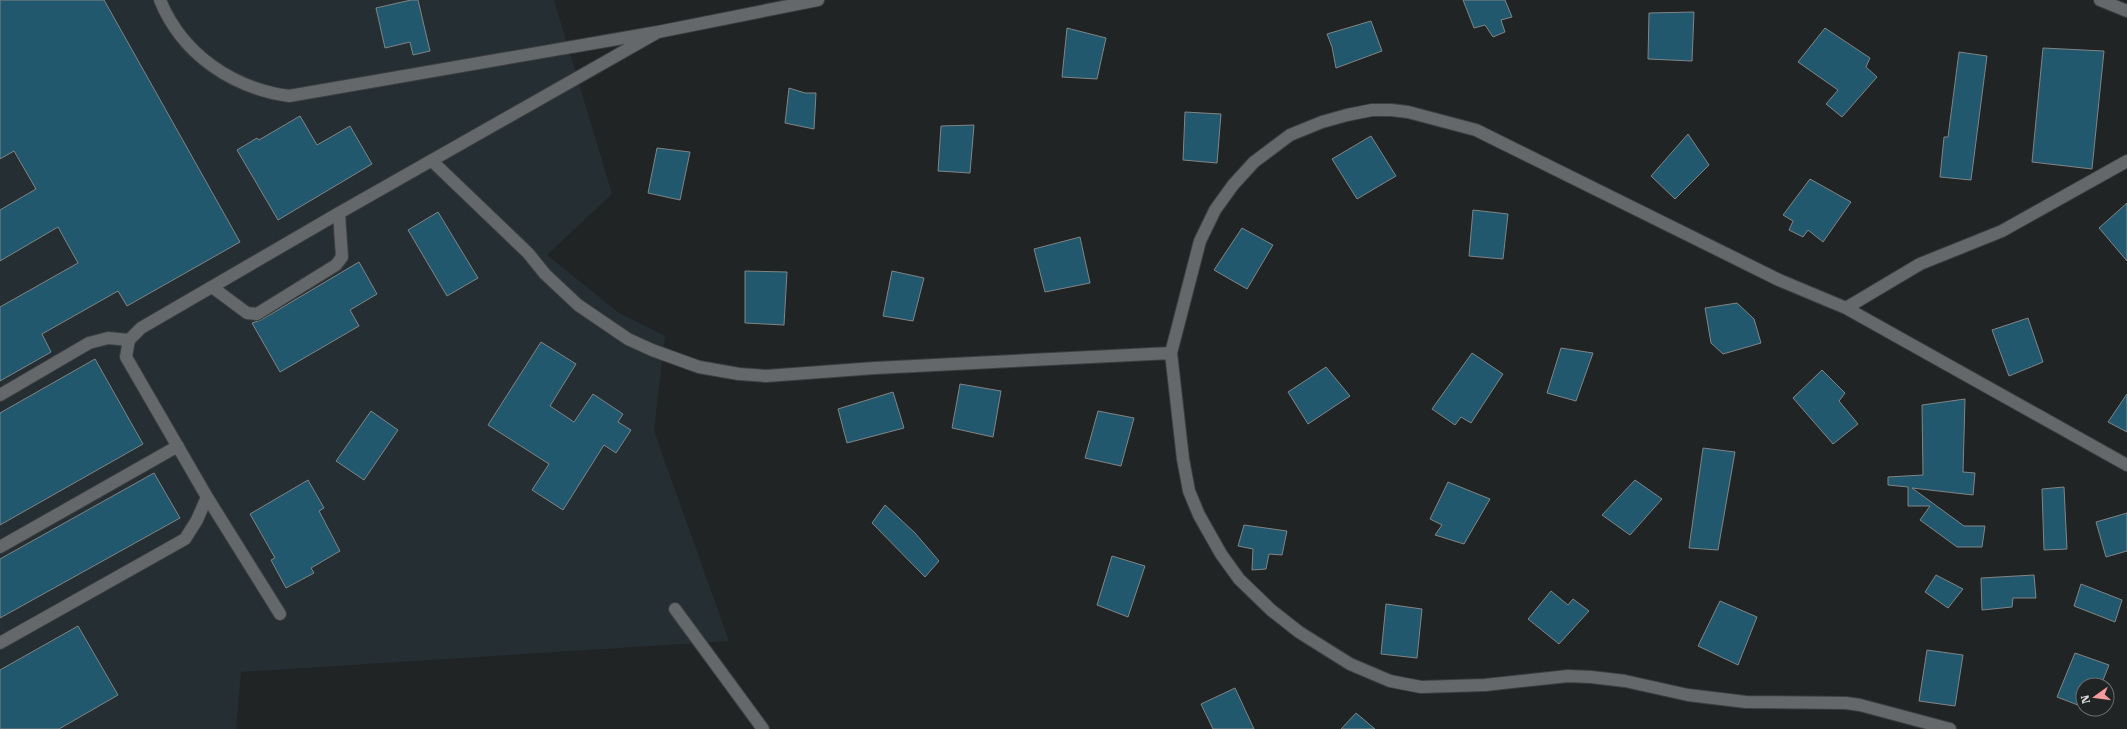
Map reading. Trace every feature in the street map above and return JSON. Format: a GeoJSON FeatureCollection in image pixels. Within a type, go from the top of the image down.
{"type":"FeatureCollection","features":[{"type":"Feature","properties":{"kind":"street"},"geometry":{"type":"LineString","coordinates":[[160,0],[166,15],[178,34],[205,61],[252,89],[289,96],[658,32],[818,0]]}},
{"type":"Feature","properties":{"kind":"street"},"geometry":{"type":"LineString","coordinates":[[2100,0],[2127,10]]}},
{"type":"Feature","properties":{"kind":"street"},"geometry":{"type":"LineString","coordinates":[[280,614],[207,497],[126,357],[129,340],[141,328],[339,213],[658,32]]}},
{"type":"Feature","properties":{"kind":"street"},"geometry":{"type":"LineString","coordinates":[[1950,729],[1853,704],[1773,704],[1738,701],[1688,695],[1625,681],[1591,677],[1568,676],[1485,685],[1421,687],[1390,681],[1350,664],[1305,636],[1271,610],[1239,579],[1221,554],[1199,515],[1190,491],[1183,459],[1171,353],[1200,241],[1215,210],[1233,185],[1259,158],[1290,135],[1333,118],[1372,110],[1408,112],[1483,132],[1778,280],[1846,308],[2127,465]]}},
{"type":"Feature","properties":{"kind":"street"},"geometry":{"type":"LineString","coordinates":[[432,161],[528,253],[545,274],[578,305],[628,339],[652,350],[699,367],[739,374],[766,376],[875,368],[1171,353]]}},
{"type":"Feature","properties":{"kind":"street"},"geometry":{"type":"LineString","coordinates":[[1846,308],[1920,264],[2002,231],[2127,162]]}},
{"type":"Feature","properties":{"kind":"street"},"geometry":{"type":"LineString","coordinates":[[212,287],[247,313],[257,314],[336,265],[342,257],[339,213]]}},
{"type":"Feature","properties":{"kind":"street"},"geometry":{"type":"LineString","coordinates":[[0,396],[89,343],[108,338],[129,340]]}},
{"type":"Feature","properties":{"kind":"street"},"geometry":{"type":"LineString","coordinates":[[0,547],[178,446]]}},
{"type":"Feature","properties":{"kind":"street"},"geometry":{"type":"LineString","coordinates":[[0,642],[185,539],[197,520],[207,497]]}},
{"type":"Feature","properties":{"kind":"street"},"geometry":{"type":"LineString","coordinates":[[675,609],[763,729]]}},
{"type":"Feature","properties":{"kind":"shaded area"},"geometry":{"type":"Polygon","coordinates":[[[0,0],[554,0],[612,194],[547,255],[619,313],[665,336],[654,431],[729,641],[241,672],[236,729],[0,729],[0,0]]]}},
{"type":"Feature","properties":{"kind":"building"},"geometry":{"type":"Polygon","coordinates":[[[0,0],[104,0],[240,242],[127,306],[118,291],[42,334],[51,352],[0,381],[0,307],[78,263],[58,227],[0,261],[0,210],[36,189],[14,151],[0,159],[0,0]]]}},
{"type":"Feature","properties":{"kind":"building"},"geometry":{"type":"Polygon","coordinates":[[[411,0],[418,0],[430,51],[413,55],[410,42],[385,48],[376,8],[411,0]]]}},
{"type":"Feature","properties":{"kind":"building"},"geometry":{"type":"Polygon","coordinates":[[[1463,0],[1505,0],[1512,17],[1501,20],[1505,32],[1493,37],[1485,25],[1474,28],[1463,0]]]}},
{"type":"Feature","properties":{"kind":"building"},"geometry":{"type":"Polygon","coordinates":[[[1694,12],[1692,61],[1648,59],[1649,13],[1694,12]]]}},
{"type":"Feature","properties":{"kind":"building"},"geometry":{"type":"Polygon","coordinates":[[[1371,21],[1382,51],[1336,68],[1332,47],[1327,34],[1371,21]]]}},
{"type":"Feature","properties":{"kind":"building"},"geometry":{"type":"Polygon","coordinates":[[[1067,28],[1106,38],[1097,79],[1062,77],[1067,28]]]}},
{"type":"Feature","properties":{"kind":"building"},"geometry":{"type":"Polygon","coordinates":[[[1825,28],[1870,58],[1866,67],[1877,77],[1842,117],[1826,104],[1838,90],[1798,62],[1825,28]]]}},
{"type":"Feature","properties":{"kind":"building"},"geometry":{"type":"Polygon","coordinates":[[[2043,48],[2104,51],[2092,169],[2032,162],[2043,48]]]}},
{"type":"Feature","properties":{"kind":"building"},"geometry":{"type":"Polygon","coordinates":[[[1959,52],[1987,56],[1971,180],[1940,177],[1944,137],[1948,137],[1959,52]]]}},
{"type":"Feature","properties":{"kind":"building"},"geometry":{"type":"Polygon","coordinates":[[[789,88],[805,93],[816,93],[814,129],[785,123],[789,88]]]}},
{"type":"Feature","properties":{"kind":"building"},"geometry":{"type":"Polygon","coordinates":[[[1185,112],[1221,114],[1217,163],[1183,160],[1185,112]]]}},
{"type":"Feature","properties":{"kind":"building"},"geometry":{"type":"Polygon","coordinates":[[[300,116],[317,145],[350,126],[372,164],[278,220],[237,150],[257,138],[259,140],[300,116]]]}},
{"type":"Feature","properties":{"kind":"building"},"geometry":{"type":"Polygon","coordinates":[[[974,125],[970,173],[938,171],[941,126],[974,125]]]}},
{"type":"Feature","properties":{"kind":"building"},"geometry":{"type":"Polygon","coordinates":[[[1688,134],[1709,165],[1675,199],[1651,176],[1688,134]]]}},
{"type":"Feature","properties":{"kind":"building"},"geometry":{"type":"Polygon","coordinates":[[[1371,136],[1396,176],[1357,199],[1332,159],[1371,136]]]}},
{"type":"Feature","properties":{"kind":"building"},"geometry":{"type":"Polygon","coordinates":[[[657,148],[690,152],[680,200],[648,193],[657,148]]]}},
{"type":"Feature","properties":{"kind":"building"},"geometry":{"type":"Polygon","coordinates":[[[1810,179],[1851,202],[1823,242],[1808,230],[1803,237],[1789,230],[1793,221],[1783,215],[1810,179]]]}},
{"type":"Feature","properties":{"kind":"building"},"geometry":{"type":"Polygon","coordinates":[[[2127,203],[2127,261],[2099,228],[2127,203]]]}},
{"type":"Feature","properties":{"kind":"building"},"geometry":{"type":"Polygon","coordinates":[[[1473,210],[1508,214],[1503,259],[1469,256],[1473,210]]]}},
{"type":"Feature","properties":{"kind":"building"},"geometry":{"type":"Polygon","coordinates":[[[438,212],[478,278],[447,296],[408,230],[438,212]]]}},
{"type":"Feature","properties":{"kind":"building"},"geometry":{"type":"Polygon","coordinates":[[[1242,228],[1273,245],[1247,289],[1214,270],[1242,228]]]}},
{"type":"Feature","properties":{"kind":"building"},"geometry":{"type":"Polygon","coordinates":[[[1080,237],[1090,283],[1045,292],[1034,249],[1080,237]]]}},
{"type":"Feature","properties":{"kind":"building"},"geometry":{"type":"Polygon","coordinates":[[[359,262],[377,294],[350,310],[359,326],[280,372],[252,323],[261,320],[359,262]]]}},
{"type":"Feature","properties":{"kind":"building"},"geometry":{"type":"Polygon","coordinates":[[[745,271],[787,272],[784,325],[745,323],[745,271]]]}},
{"type":"Feature","properties":{"kind":"building"},"geometry":{"type":"Polygon","coordinates":[[[892,271],[924,278],[913,321],[883,316],[892,271]]]}},
{"type":"Feature","properties":{"kind":"building"},"geometry":{"type":"Polygon","coordinates":[[[1737,303],[1754,319],[1761,343],[1723,354],[1711,343],[1705,308],[1737,303]]]}},
{"type":"Feature","properties":{"kind":"building"},"geometry":{"type":"Polygon","coordinates":[[[2028,318],[2043,362],[2009,376],[1992,330],[2028,318]]]}},
{"type":"Feature","properties":{"kind":"building"},"geometry":{"type":"Polygon","coordinates":[[[541,342],[576,364],[550,406],[574,422],[593,394],[623,414],[618,422],[631,430],[616,453],[604,445],[563,510],[532,490],[549,464],[488,425],[541,342]]]}},
{"type":"Feature","properties":{"kind":"building"},"geometry":{"type":"Polygon","coordinates":[[[1561,348],[1593,353],[1576,401],[1547,393],[1561,348]]]}},
{"type":"Feature","properties":{"kind":"building"},"geometry":{"type":"Polygon","coordinates":[[[1472,353],[1503,374],[1471,423],[1461,417],[1455,425],[1432,409],[1472,353]]]}},
{"type":"Feature","properties":{"kind":"building"},"geometry":{"type":"Polygon","coordinates":[[[95,359],[143,444],[0,525],[0,413],[95,359]]]}},
{"type":"Feature","properties":{"kind":"building"},"geometry":{"type":"Polygon","coordinates":[[[1326,367],[1350,396],[1308,424],[1288,392],[1326,367]]]}},
{"type":"Feature","properties":{"kind":"building"},"geometry":{"type":"Polygon","coordinates":[[[1822,370],[1845,393],[1839,401],[1858,424],[1833,444],[1793,398],[1822,370]]]}},
{"type":"Feature","properties":{"kind":"building"},"geometry":{"type":"Polygon","coordinates":[[[960,384],[1001,391],[993,437],[952,428],[960,384]]]}},
{"type":"Feature","properties":{"kind":"building"},"geometry":{"type":"Polygon","coordinates":[[[893,392],[904,428],[847,443],[838,409],[893,392]]]}},
{"type":"Feature","properties":{"kind":"building"},"geometry":{"type":"Polygon","coordinates":[[[2127,394],[2127,432],[2108,422],[2127,394]]]}},
{"type":"Feature","properties":{"kind":"building"},"geometry":{"type":"Polygon","coordinates":[[[1965,399],[1963,472],[1975,473],[1973,495],[1912,488],[1964,526],[1985,526],[1982,547],[1957,547],[1920,520],[1930,506],[1908,506],[1908,487],[1888,485],[1888,477],[1923,475],[1922,405],[1965,399]]]}},
{"type":"Feature","properties":{"kind":"building"},"geometry":{"type":"Polygon","coordinates":[[[371,411],[398,430],[364,480],[336,461],[371,411]]]}},
{"type":"Feature","properties":{"kind":"building"},"geometry":{"type":"Polygon","coordinates":[[[1098,411],[1134,418],[1121,466],[1085,458],[1098,411]]]}},
{"type":"Feature","properties":{"kind":"building"},"geometry":{"type":"Polygon","coordinates":[[[1703,448],[1735,452],[1718,550],[1689,548],[1703,448]]]}},
{"type":"Feature","properties":{"kind":"building"},"geometry":{"type":"Polygon","coordinates":[[[154,473],[180,518],[0,618],[0,559],[154,473]]]}},
{"type":"Feature","properties":{"kind":"building"},"geometry":{"type":"Polygon","coordinates":[[[308,480],[324,508],[319,511],[340,551],[311,568],[314,573],[286,588],[271,560],[275,558],[250,514],[308,480]]]}},
{"type":"Feature","properties":{"kind":"building"},"geometry":{"type":"Polygon","coordinates":[[[1635,480],[1662,499],[1630,535],[1602,515],[1635,480]]]}},
{"type":"Feature","properties":{"kind":"building"},"geometry":{"type":"Polygon","coordinates":[[[1448,482],[1490,499],[1464,544],[1435,535],[1442,525],[1430,519],[1448,482]]]}},
{"type":"Feature","properties":{"kind":"building"},"geometry":{"type":"Polygon","coordinates":[[[2064,487],[2067,549],[2044,550],[2042,489],[2064,487]]]}},
{"type":"Feature","properties":{"kind":"building"},"geometry":{"type":"Polygon","coordinates":[[[885,505],[915,533],[939,561],[925,577],[872,523],[885,505]]]}},
{"type":"Feature","properties":{"kind":"building"},"geometry":{"type":"Polygon","coordinates":[[[2127,513],[2127,551],[2106,557],[2096,522],[2127,513]]]}},
{"type":"Feature","properties":{"kind":"building"},"geometry":{"type":"Polygon","coordinates":[[[1244,525],[1287,531],[1282,555],[1269,554],[1266,569],[1252,570],[1253,549],[1238,546],[1244,525]]]}},
{"type":"Feature","properties":{"kind":"building"},"geometry":{"type":"Polygon","coordinates":[[[1112,556],[1145,566],[1128,617],[1097,605],[1112,556]]]}},
{"type":"Feature","properties":{"kind":"building"},"geometry":{"type":"Polygon","coordinates":[[[1936,575],[1963,589],[1948,608],[1925,592],[1936,575]]]}},
{"type":"Feature","properties":{"kind":"building"},"geometry":{"type":"Polygon","coordinates":[[[2034,575],[2036,598],[2013,598],[2012,607],[1982,610],[1981,578],[2034,575]]]}},
{"type":"Feature","properties":{"kind":"building"},"geometry":{"type":"Polygon","coordinates":[[[2081,584],[2122,600],[2115,622],[2074,606],[2081,584]]]}},
{"type":"Feature","properties":{"kind":"building"},"geometry":{"type":"Polygon","coordinates":[[[1551,591],[1568,605],[1573,599],[1589,611],[1559,644],[1528,619],[1551,591]]]}},
{"type":"Feature","properties":{"kind":"building"},"geometry":{"type":"Polygon","coordinates":[[[1720,601],[1757,617],[1738,665],[1698,646],[1720,601]]]}},
{"type":"Feature","properties":{"kind":"building"},"geometry":{"type":"Polygon","coordinates":[[[1386,604],[1422,609],[1417,658],[1381,654],[1386,604]]]}},
{"type":"Feature","properties":{"kind":"building"},"geometry":{"type":"Polygon","coordinates":[[[78,626],[118,695],[59,729],[0,729],[0,670],[78,626]]]}},
{"type":"Feature","properties":{"kind":"building"},"geometry":{"type":"Polygon","coordinates":[[[1927,650],[1963,655],[1955,706],[1919,701],[1927,650]]]}},
{"type":"Feature","properties":{"kind":"building"},"geometry":{"type":"Polygon","coordinates":[[[2075,653],[2109,665],[2104,677],[2075,677],[2075,704],[2057,697],[2075,653]]]}},
{"type":"Feature","properties":{"kind":"building"},"geometry":{"type":"Polygon","coordinates":[[[1235,688],[1254,729],[1213,729],[1201,704],[1235,688]]]}},
{"type":"Feature","properties":{"kind":"building"},"geometry":{"type":"Polygon","coordinates":[[[1356,713],[1375,729],[1341,729],[1356,713]]]}}]}
